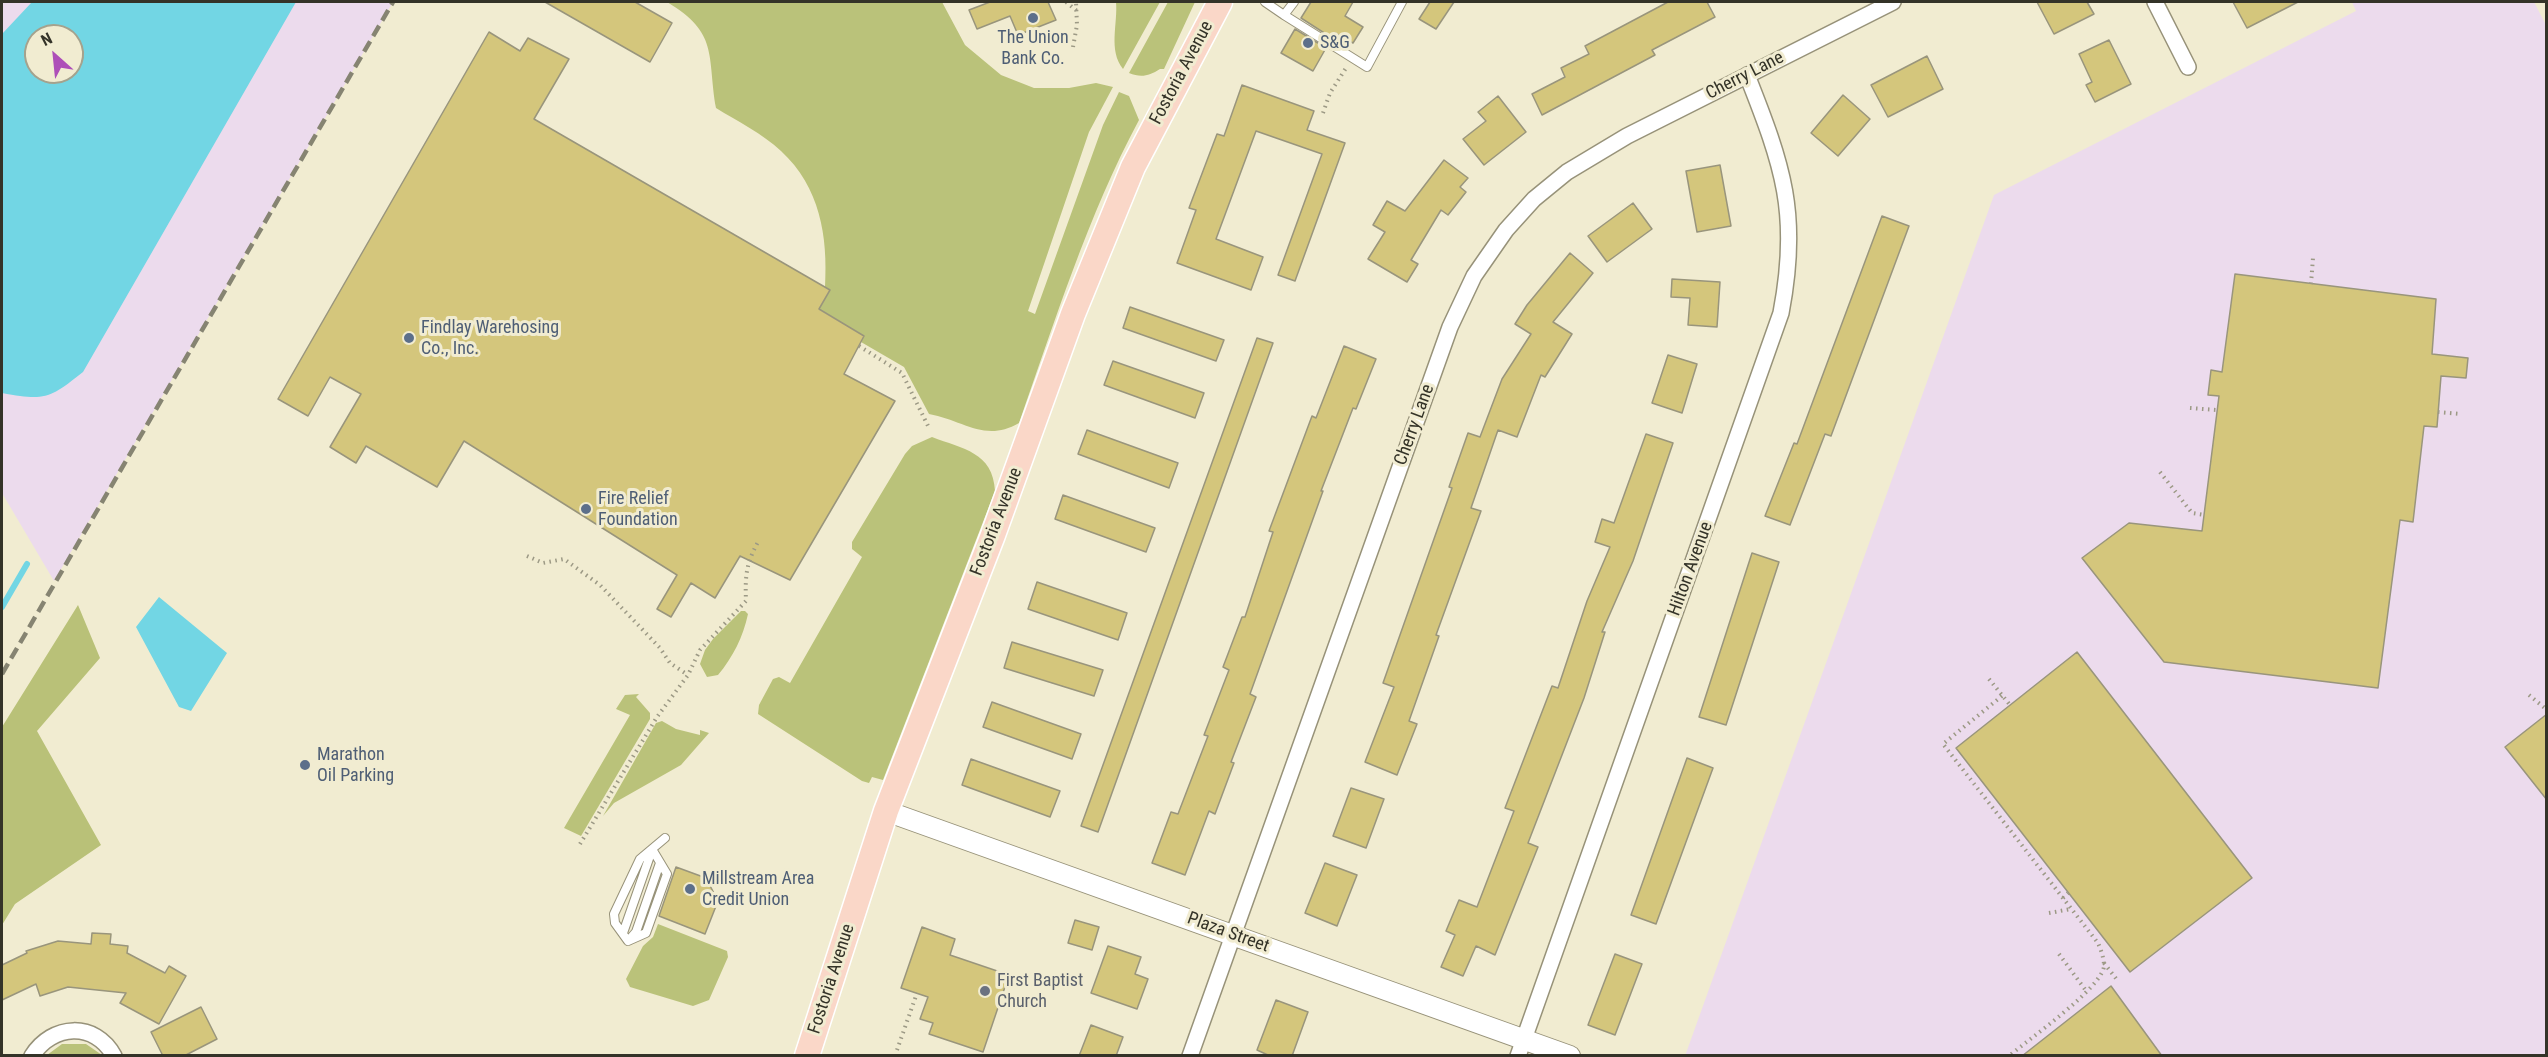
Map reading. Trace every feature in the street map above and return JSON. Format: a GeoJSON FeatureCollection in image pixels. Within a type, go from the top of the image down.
{"type":"FeatureCollection","features":[{"type":"Feature","properties":{"kind":"main road","name":"Fostoria Avenue"},"geometry":{"type":"LineString","coordinates":[[807,1056],[886,811],[993,535],[1072,314],[1116,206],[1165,104],[1220,2]]}},
{"type":"Feature","properties":{"kind":"street","name":"Cherry Lane"},"geometry":{"type":"LineString","coordinates":[[1190,1056],[1450,327],[1474,276],[1489,252],[1524,209],[1567,172],[1627,136],[1893,2]]}},
{"type":"Feature","properties":{"kind":"street"},"geometry":{"type":"LineString","coordinates":[[2155,2],[2188,67]]}},
{"type":"Feature","properties":{"kind":"street","name":"Hilton Avenue"},"geometry":{"type":"LineString","coordinates":[[1521,1047],[1781,313],[1790,256],[1787,200],[1774,144],[1747,75]]}},
{"type":"Feature","properties":{"kind":"street","name":"Plaza Street"},"geometry":{"type":"LineString","coordinates":[[886,811],[1233,935],[1521,1047],[1570,1056]]}},
{"type":"Feature","properties":{"kind":"street"},"geometry":{"type":"LineString","coordinates":[[32,1056],[53,1034],[66,1030],[79,1030],[103,1042],[114,1056]]}},
{"type":"Feature","properties":{"kind":"lane"},"geometry":{"type":"LineString","coordinates":[[1265,2],[1367,67],[1402,2]]}},
{"type":"Feature","properties":{"kind":"lane"},"geometry":{"type":"LineString","coordinates":[[1284,15],[1294,2]]}},
{"type":"Feature","properties":{"kind":"lane"},"geometry":{"type":"LineString","coordinates":[[652,849],[660,863],[636,932],[628,941],[615,923],[615,914],[640,859],[665,838]]}},
{"type":"Feature","properties":{"kind":"lane"},"geometry":{"type":"LineString","coordinates":[[623,933],[652,849]]}},
{"type":"Feature","properties":{"kind":"path"},"geometry":{"type":"LineString","coordinates":[[1066,2],[1078,12]]}},
{"type":"Feature","properties":{"kind":"path"},"geometry":{"type":"LineString","coordinates":[[1072,47],[1078,12],[1076,2]]}},
{"type":"Feature","properties":{"kind":"path"},"geometry":{"type":"LineString","coordinates":[[1323,113],[1330,93],[1352,58]]}},
{"type":"Feature","properties":{"kind":"path"},"geometry":{"type":"LineString","coordinates":[[2311,284],[2313,258]]}},
{"type":"Feature","properties":{"kind":"path"},"geometry":{"type":"LineString","coordinates":[[859,345],[903,373],[929,428]]}},
{"type":"Feature","properties":{"kind":"path"},"geometry":{"type":"LineString","coordinates":[[2190,408],[2217,410]]}},
{"type":"Feature","properties":{"kind":"path"},"geometry":{"type":"LineString","coordinates":[[2438,412],[2461,414]]}},
{"type":"Feature","properties":{"kind":"path"},"geometry":{"type":"LineString","coordinates":[[2160,472],[2192,513],[2204,515]]}},
{"type":"Feature","properties":{"kind":"path"},"geometry":{"type":"LineString","coordinates":[[580,844],[657,717],[688,675],[700,650],[746,601],[745,580],[748,559],[758,542]]}},
{"type":"Feature","properties":{"kind":"path"},"geometry":{"type":"LineString","coordinates":[[527,556],[543,563],[564,559],[591,579],[660,648],[670,663],[688,675]]}},
{"type":"Feature","properties":{"kind":"path"},"geometry":{"type":"LineString","coordinates":[[1989,679],[2010,705]]}},
{"type":"Feature","properties":{"kind":"path"},"geometry":{"type":"LineString","coordinates":[[2529,695],[2547,709]]}},
{"type":"Feature","properties":{"kind":"path"},"geometry":{"type":"LineString","coordinates":[[2002,696],[1943,744],[2098,943],[2103,962],[2118,981]]}},
{"type":"Feature","properties":{"kind":"path"},"geometry":{"type":"LineString","coordinates":[[2063,898],[2068,893]]}},
{"type":"Feature","properties":{"kind":"path"},"geometry":{"type":"LineString","coordinates":[[2049,913],[2071,909]]}},
{"type":"Feature","properties":{"kind":"path"},"geometry":{"type":"LineString","coordinates":[[2059,954],[2087,992]]}},
{"type":"Feature","properties":{"kind":"path"},"geometry":{"type":"LineString","coordinates":[[2009,1056],[2087,992],[2099,979],[2103,962]]}},
{"type":"Feature","properties":{"kind":"path"},"geometry":{"type":"LineString","coordinates":[[897,1050],[917,993]]}},
{"type":"Feature","properties":{"kind":"shaded area"},"geometry":{"type":"Polygon","coordinates":[[[2,2],[393,2],[54,581],[2,493],[2,2]]]}},
{"type":"Feature","properties":{"kind":"shaded area"},"geometry":{"type":"Polygon","coordinates":[[[2352,2],[2534,2],[2546,25],[2546,1055],[1685,1056],[1994,195],[2356,11],[2352,2]]]}},
{"type":"Feature","properties":{"kind":"green space"},"geometry":{"type":"Polygon","coordinates":[[[667,2],[942,2],[965,45],[1001,75],[1034,88],[1069,88],[1096,83],[1113,87],[1089,132],[1028,311],[1035,314],[1103,125],[1119,92],[1129,96],[1139,120],[1088,231],[1019,423],[1007,429],[985,431],[929,414],[904,367],[861,342],[864,336],[819,309],[830,290],[825,287],[823,231],[813,196],[805,180],[781,151],[758,133],[716,108],[708,47],[703,35],[684,13],[667,2]]]}},
{"type":"Feature","properties":{"kind":"green space"},"geometry":{"type":"Polygon","coordinates":[[[1116,2],[1160,2],[1123,69],[1118,62],[1115,45],[1116,2]]]}},
{"type":"Feature","properties":{"kind":"green space"},"geometry":{"type":"Polygon","coordinates":[[[1168,2],[1195,2],[1164,69],[1145,76],[1129,73],[1168,2]]]}},
{"type":"Feature","properties":{"kind":"green space"},"geometry":{"type":"Polygon","coordinates":[[[932,437],[965,449],[982,460],[989,468],[995,491],[883,780],[872,777],[869,783],[862,781],[758,714],[759,705],[773,679],[779,677],[790,683],[862,557],[852,549],[852,542],[905,454],[912,446],[932,437]]]}},
{"type":"Feature","properties":{"kind":"green space"},"geometry":{"type":"Polygon","coordinates":[[[78,605],[100,658],[37,731],[101,845],[15,904],[2,925],[2,727],[78,605]]]}},
{"type":"Feature","properties":{"kind":"green space"},"geometry":{"type":"Polygon","coordinates":[[[741,611],[748,614],[737,646],[718,675],[707,677],[700,664],[705,650],[741,611]]]}},
{"type":"Feature","properties":{"kind":"green space"},"geometry":{"type":"Polygon","coordinates":[[[639,694],[636,697],[650,713],[650,719],[581,836],[564,828],[630,715],[616,709],[625,695],[639,694]]]}},
{"type":"Feature","properties":{"kind":"green space"},"geometry":{"type":"Polygon","coordinates":[[[662,721],[676,729],[700,735],[700,730],[709,733],[681,765],[614,803],[603,816],[656,723],[662,721]]]}},
{"type":"Feature","properties":{"kind":"green space"},"geometry":{"type":"Polygon","coordinates":[[[658,924],[727,951],[728,957],[709,1000],[693,1006],[630,987],[626,979],[643,946],[653,937],[658,924]]]}},
{"type":"Feature","properties":{"kind":"green space"},"geometry":{"type":"Polygon","coordinates":[[[62,1044],[86,1044],[102,1055],[47,1055],[62,1044]]]}},
{"type":"Feature","properties":{"kind":"water"},"geometry":{"type":"Polygon","coordinates":[[[32,2],[296,2],[83,372],[62,388],[46,396],[28,397],[2,393],[2,34],[32,2]]]}},
{"type":"Feature","properties":{"kind":"water"},"geometry":{"type":"Polygon","coordinates":[[[159,597],[227,653],[191,711],[179,707],[136,627],[159,597]]]}},
{"type":"Feature","properties":{"kind":"building"},"geometry":{"type":"Polygon","coordinates":[[[545,2],[635,2],[672,23],[650,62],[545,2]]]}},
{"type":"Feature","properties":{"kind":"building","name":"The Union Bank Co."},"geometry":{"type":"Polygon","coordinates":[[[990,2],[1048,2],[1056,20],[1018,35],[1010,16],[977,29],[969,10],[990,2]]]}},
{"type":"Feature","properties":{"kind":"building"},"geometry":{"type":"Polygon","coordinates":[[[1311,2],[1353,2],[1345,16],[1363,27],[1353,43],[1335,33],[1332,38],[1301,18],[1311,2]]]}},
{"type":"Feature","properties":{"kind":"building"},"geometry":{"type":"Polygon","coordinates":[[[1430,2],[1454,2],[1436,29],[1419,19],[1430,2]]]}},
{"type":"Feature","properties":{"kind":"building"},"geometry":{"type":"Polygon","coordinates":[[[1668,2],[1707,2],[1715,17],[1652,50],[1655,55],[1542,115],[1532,94],[1565,77],[1561,68],[1589,54],[1585,46],[1668,2]]]}},
{"type":"Feature","properties":{"kind":"building"},"geometry":{"type":"Polygon","coordinates":[[[2037,2],[2087,2],[2094,14],[2054,34],[2037,2]]]}},
{"type":"Feature","properties":{"kind":"building"},"geometry":{"type":"Polygon","coordinates":[[[2233,2],[2298,2],[2247,28],[2233,2]]]}},
{"type":"Feature","properties":{"kind":"building"},"geometry":{"type":"Polygon","coordinates":[[[1295,29],[1326,48],[1313,71],[1281,53],[1295,29]]]}},
{"type":"Feature","properties":{"kind":"building"},"geometry":{"type":"Polygon","coordinates":[[[489,32],[520,51],[528,38],[569,59],[534,119],[830,290],[819,309],[864,336],[844,374],[895,401],[790,580],[740,556],[715,598],[691,583],[671,617],[657,609],[677,575],[464,441],[437,487],[366,446],[356,463],[330,447],[361,394],[330,377],[308,416],[278,399],[489,32]]]}},
{"type":"Feature","properties":{"kind":"building"},"geometry":{"type":"Polygon","coordinates":[[[2109,40],[2131,84],[2095,102],[2086,85],[2092,82],[2079,54],[2109,40]]]}},
{"type":"Feature","properties":{"kind":"building"},"geometry":{"type":"Polygon","coordinates":[[[1927,56],[1943,89],[1888,117],[1871,85],[1927,56]]]}},
{"type":"Feature","properties":{"kind":"building"},"geometry":{"type":"Polygon","coordinates":[[[1242,85],[1314,111],[1307,130],[1345,143],[1295,281],[1278,275],[1322,154],[1256,131],[1216,239],[1263,257],[1251,290],[1177,263],[1196,210],[1189,208],[1217,134],[1224,136],[1242,85]]]}},
{"type":"Feature","properties":{"kind":"building"},"geometry":{"type":"Polygon","coordinates":[[[1843,95],[1870,119],[1838,156],[1811,133],[1843,95]]]}},
{"type":"Feature","properties":{"kind":"building"},"geometry":{"type":"Polygon","coordinates":[[[1498,96],[1526,132],[1484,165],[1463,139],[1486,121],[1478,112],[1498,96]]]}},
{"type":"Feature","properties":{"kind":"building"},"geometry":{"type":"Polygon","coordinates":[[[1444,160],[1468,178],[1460,187],[1466,192],[1448,215],[1441,210],[1411,260],[1418,264],[1407,282],[1368,259],[1385,232],[1373,225],[1387,201],[1405,211],[1444,160]]]}},
{"type":"Feature","properties":{"kind":"building"},"geometry":{"type":"Polygon","coordinates":[[[1720,165],[1731,226],[1697,232],[1686,171],[1720,165]]]}},
{"type":"Feature","properties":{"kind":"building"},"geometry":{"type":"Polygon","coordinates":[[[1633,203],[1652,229],[1607,262],[1588,236],[1633,203]]]}},
{"type":"Feature","properties":{"kind":"building"},"geometry":{"type":"Polygon","coordinates":[[[1882,216],[1909,226],[1831,436],[1825,434],[1790,525],[1765,516],[1794,443],[1797,444],[1882,216]]]}},
{"type":"Feature","properties":{"kind":"building"},"geometry":{"type":"Polygon","coordinates":[[[1570,253],[1593,273],[1553,322],[1572,334],[1545,377],[1541,375],[1517,437],[1498,430],[1471,508],[1481,511],[1436,635],[1439,636],[1409,721],[1417,724],[1397,775],[1365,762],[1394,687],[1383,683],[1452,488],[1449,487],[1468,433],[1480,437],[1502,379],[1531,334],[1515,324],[1527,305],[1570,253]]]}},
{"type":"Feature","properties":{"kind":"building"},"geometry":{"type":"Polygon","coordinates":[[[2235,274],[2436,299],[2432,354],[2468,358],[2466,378],[2441,376],[2437,427],[2424,426],[2413,522],[2400,520],[2378,688],[2164,662],[2082,558],[2129,523],[2202,531],[2219,396],[2208,395],[2211,370],[2222,372],[2235,274]]]}},
{"type":"Feature","properties":{"kind":"building"},"geometry":{"type":"Polygon","coordinates":[[[1672,279],[1720,282],[1717,327],[1688,325],[1690,298],[1671,297],[1672,279]]]}},
{"type":"Feature","properties":{"kind":"building"},"geometry":{"type":"Polygon","coordinates":[[[1130,307],[1224,340],[1216,361],[1123,328],[1130,307]]]}},
{"type":"Feature","properties":{"kind":"building"},"geometry":{"type":"Polygon","coordinates":[[[1257,338],[1273,343],[1098,832],[1081,826],[1257,338]]]}},
{"type":"Feature","properties":{"kind":"building"},"geometry":{"type":"Polygon","coordinates":[[[1344,346],[1376,359],[1356,409],[1353,408],[1321,491],[1323,491],[1250,694],[1256,697],[1231,762],[1234,763],[1215,814],[1209,811],[1185,875],[1152,863],[1171,812],[1178,814],[1208,736],[1204,735],[1229,670],[1223,667],[1242,617],[1245,617],[1273,532],[1269,531],[1312,416],[1316,418],[1344,346]]]}},
{"type":"Feature","properties":{"kind":"building"},"geometry":{"type":"Polygon","coordinates":[[[1668,355],[1697,364],[1682,413],[1652,403],[1668,355]]]}},
{"type":"Feature","properties":{"kind":"building"},"geometry":{"type":"Polygon","coordinates":[[[1113,361],[1204,393],[1195,418],[1104,385],[1113,361]]]}},
{"type":"Feature","properties":{"kind":"building"},"geometry":{"type":"Polygon","coordinates":[[[1087,430],[1178,463],[1169,488],[1078,454],[1087,430]]]}},
{"type":"Feature","properties":{"kind":"building"},"geometry":{"type":"Polygon","coordinates":[[[1646,434],[1673,443],[1633,561],[1602,632],[1605,632],[1584,698],[1528,843],[1538,847],[1495,955],[1476,946],[1463,976],[1441,967],[1455,935],[1446,931],[1459,900],[1477,907],[1514,811],[1505,808],[1552,686],[1558,688],[1587,601],[1610,547],[1595,542],[1602,519],[1614,523],[1646,434]]]}},
{"type":"Feature","properties":{"kind":"building"},"geometry":{"type":"Polygon","coordinates":[[[1063,495],[1155,528],[1146,552],[1055,519],[1063,495]]]}},
{"type":"Feature","properties":{"kind":"building"},"geometry":{"type":"Polygon","coordinates":[[[1752,553],[1779,562],[1726,725],[1699,717],[1752,553]]]}},
{"type":"Feature","properties":{"kind":"building"},"geometry":{"type":"Polygon","coordinates":[[[1037,582],[1127,613],[1118,640],[1028,609],[1037,582]]]}},
{"type":"Feature","properties":{"kind":"building"},"geometry":{"type":"Polygon","coordinates":[[[1012,642],[1103,670],[1094,696],[1004,668],[1012,642]]]}},
{"type":"Feature","properties":{"kind":"building"},"geometry":{"type":"Polygon","coordinates":[[[2077,652],[2252,878],[2130,972],[1956,748],[2077,652]]]}},
{"type":"Feature","properties":{"kind":"building"},"geometry":{"type":"Polygon","coordinates":[[[992,702],[1081,734],[1072,759],[983,727],[992,702]]]}},
{"type":"Feature","properties":{"kind":"building"},"geometry":{"type":"Polygon","coordinates":[[[2547,714],[2547,800],[2505,747],[2547,714]]]}},
{"type":"Feature","properties":{"kind":"building"},"geometry":{"type":"Polygon","coordinates":[[[1687,758],[1713,768],[1656,924],[1631,915],[1687,758]]]}},
{"type":"Feature","properties":{"kind":"building"},"geometry":{"type":"Polygon","coordinates":[[[971,759],[1060,791],[1050,817],[962,785],[971,759]]]}},
{"type":"Feature","properties":{"kind":"building"},"geometry":{"type":"Polygon","coordinates":[[[1351,788],[1384,799],[1366,848],[1333,836],[1351,788]]]}},
{"type":"Feature","properties":{"kind":"building"},"geometry":{"type":"Polygon","coordinates":[[[1325,863],[1357,875],[1337,926],[1305,913],[1325,863]]]}},
{"type":"Feature","properties":{"kind":"building","name":"Millstream Area Credit Union"},"geometry":{"type":"Polygon","coordinates":[[[676,867],[706,878],[718,901],[705,934],[659,916],[676,867]]]}},
{"type":"Feature","properties":{"kind":"building"},"geometry":{"type":"Polygon","coordinates":[[[1075,920],[1099,927],[1092,950],[1068,943],[1075,920]]]}},
{"type":"Feature","properties":{"kind":"building","name":"First Baptist Church"},"geometry":{"type":"Polygon","coordinates":[[[922,927],[955,939],[950,955],[1009,975],[983,1052],[929,1034],[933,1023],[920,1019],[928,997],[901,988],[922,927]]]}},
{"type":"Feature","properties":{"kind":"building"},"geometry":{"type":"Polygon","coordinates":[[[92,933],[111,934],[110,944],[128,946],[127,953],[165,973],[169,966],[186,976],[159,1024],[120,1003],[126,993],[68,987],[40,996],[36,984],[2,1000],[2,965],[27,953],[26,951],[58,941],[91,944],[92,933]]]}},
{"type":"Feature","properties":{"kind":"building"},"geometry":{"type":"Polygon","coordinates":[[[1108,946],[1141,957],[1135,974],[1148,979],[1137,1009],[1091,993],[1108,946]]]}},
{"type":"Feature","properties":{"kind":"building"},"geometry":{"type":"Polygon","coordinates":[[[1615,954],[1642,964],[1615,1035],[1588,1025],[1615,954]]]}},
{"type":"Feature","properties":{"kind":"building"},"geometry":{"type":"Polygon","coordinates":[[[2111,986],[2162,1056],[2022,1056],[2111,986]]]}},
{"type":"Feature","properties":{"kind":"building"},"geometry":{"type":"Polygon","coordinates":[[[1276,1000],[1308,1012],[1292,1056],[1270,1056],[1257,1050],[1276,1000]]]}},
{"type":"Feature","properties":{"kind":"building"},"geometry":{"type":"Polygon","coordinates":[[[201,1007],[217,1039],[184,1056],[163,1056],[151,1032],[201,1007]]]}},
{"type":"Feature","properties":{"kind":"building"},"geometry":{"type":"Polygon","coordinates":[[[1091,1025],[1123,1037],[1116,1056],[1079,1056],[1091,1025]]]}},
{"type":"Feature","properties":{"kind":"waterway"},"geometry":{"type":"LineString","coordinates":[[2,607],[27,564]]}},
{"type":"Feature","properties":{"kind":"railway"},"geometry":{"type":"LineString","coordinates":[[2,674],[393,2]]}},
{"type":"Feature","properties":{"kind":"place","name":"The Union Bank Co."},"geometry":{"type":"Point","coordinates":[1033,18]}},
{"type":"Feature","properties":{"kind":"place","name":"S&G"},"geometry":{"type":"Point","coordinates":[1308,43]}},
{"type":"Feature","properties":{"kind":"place","name":"Findlay Warehosing Co., Inc."},"geometry":{"type":"Point","coordinates":[409,338]}},
{"type":"Feature","properties":{"kind":"place","name":"Fire Relief Foundation"},"geometry":{"type":"Point","coordinates":[586,509]}},
{"type":"Feature","properties":{"kind":"place","name":"Marathon Oil Parking"},"geometry":{"type":"Point","coordinates":[305,765]}},
{"type":"Feature","properties":{"kind":"place","name":"Millstream Area Credit Union"},"geometry":{"type":"Point","coordinates":[690,889]}},
{"type":"Feature","properties":{"kind":"place","name":"First Baptist Church"},"geometry":{"type":"Point","coordinates":[985,991]}}]}
